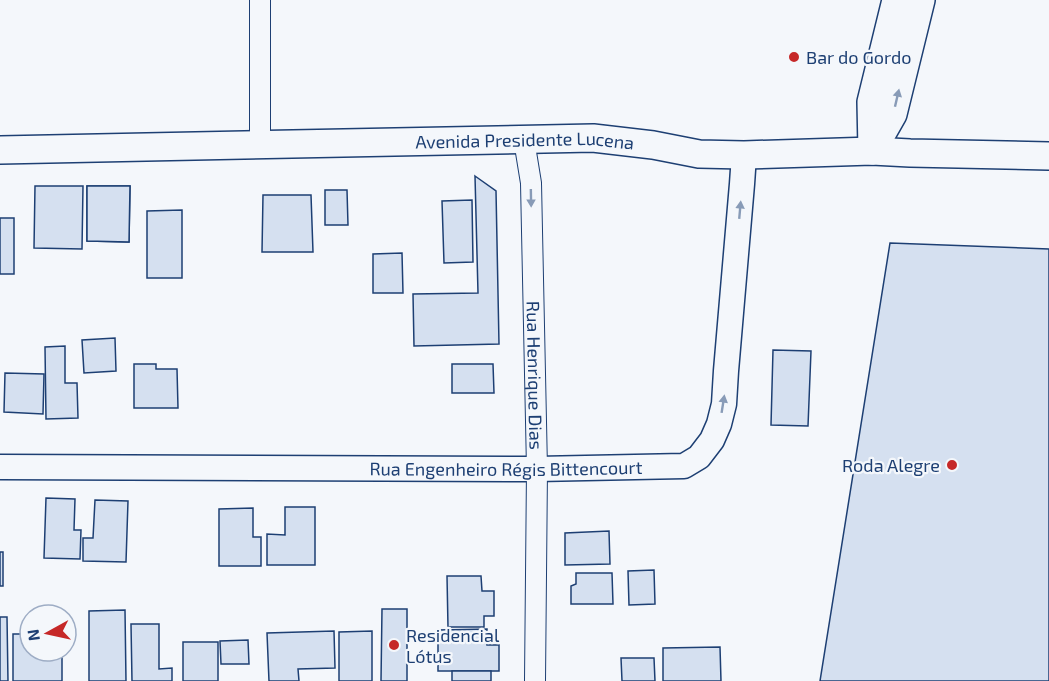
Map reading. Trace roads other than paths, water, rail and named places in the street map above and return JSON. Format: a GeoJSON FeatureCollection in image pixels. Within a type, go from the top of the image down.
{"type":"FeatureCollection","features":[{"type":"Feature","properties":{"kind":"main road"},"geometry":{"type":"LineString","coordinates":[[872,151],[871,102],[896,0]]}},
{"type":"Feature","properties":{"kind":"main road"},"geometry":{"type":"LineString","coordinates":[[872,151],[893,114],[921,0]]}},
{"type":"Feature","properties":{"kind":"main road","name":"Avenida Presidente Lucena"},"geometry":{"type":"LineString","coordinates":[[0,150],[593,138],[699,154],[872,151],[1049,156]]}},
{"type":"Feature","properties":{"kind":"street"},"geometry":{"type":"LineString","coordinates":[[260,0],[260,144]]}},
{"type":"Feature","properties":{"kind":"street","name":"Rua Henrique Dias"},"geometry":{"type":"LineString","coordinates":[[524,140],[531,183],[537,469],[535,681]]}},
{"type":"Feature","properties":{"kind":"street","name":"Rua Engenheiro Régis Bittencourt"},"geometry":{"type":"LineString","coordinates":[[0,467],[537,469],[684,466],[699,456],[712,440],[724,404],[744,155]]}},
{"type":"Feature","properties":{"kind":"place","name":"Bar do Gordo"},"geometry":{"type":"Point","coordinates":[794,57]}},
{"type":"Feature","properties":{"kind":"place","name":"Roda Alegre"},"geometry":{"type":"Point","coordinates":[952,465]}},
{"type":"Feature","properties":{"kind":"place","name":"Residencial Lótus"},"geometry":{"type":"Point","coordinates":[394,645]}}]}
